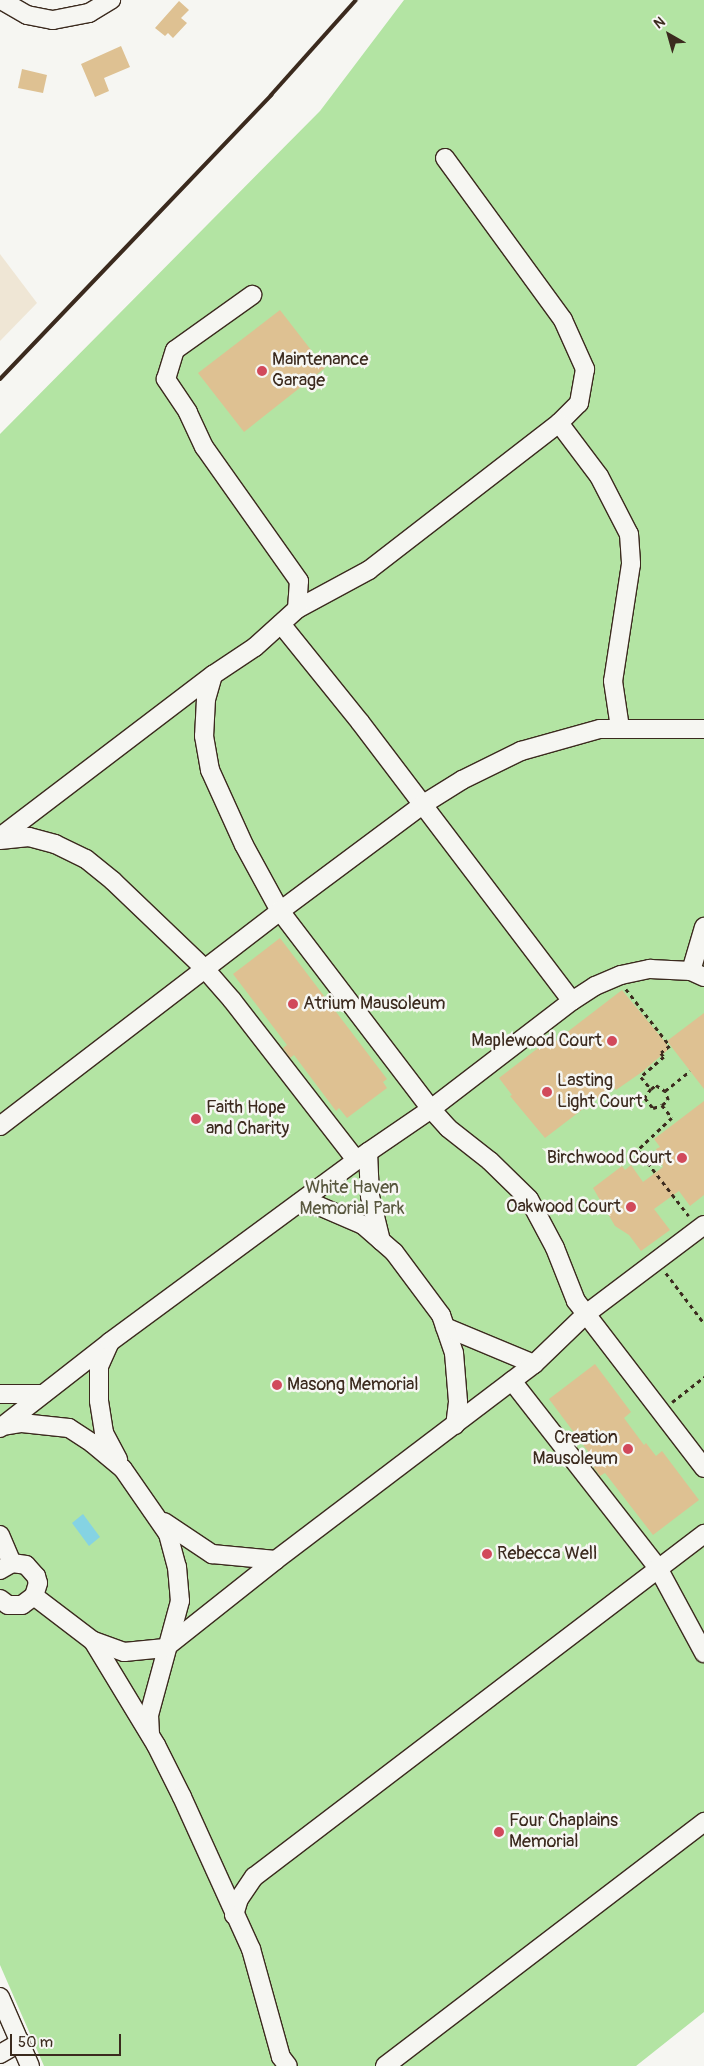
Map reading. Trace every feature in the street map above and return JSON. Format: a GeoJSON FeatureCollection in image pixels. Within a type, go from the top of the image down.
{"type":"FeatureCollection","features":[{"type":"Feature","properties":{"kind":"street"},"geometry":{"type":"LineString","coordinates":[[1,0],[27,15],[54,20],[89,13],[111,0]]}},
{"type":"Feature","properties":{"kind":"street"},"geometry":{"type":"LineString","coordinates":[[0,838],[212,675],[255,647],[297,609],[369,570],[559,423],[579,402],[585,369],[563,320],[445,158]]}},
{"type":"Feature","properties":{"kind":"street"},"geometry":{"type":"LineString","coordinates":[[252,294],[175,350],[166,379],[188,412],[204,447],[299,581],[297,609]]}},
{"type":"Feature","properties":{"kind":"street"},"geometry":{"type":"LineString","coordinates":[[559,423],[599,476],[628,534],[631,564],[613,681],[620,728]]}},
{"type":"Feature","properties":{"kind":"street"},"geometry":{"type":"LineString","coordinates":[[281,624],[572,1001]]}},
{"type":"Feature","properties":{"kind":"street"},"geometry":{"type":"LineString","coordinates":[[212,675],[206,699],[204,736],[210,770],[244,846],[280,911],[431,1109],[448,1128],[490,1160],[529,1199],[555,1248],[576,1301],[704,1468]]}},
{"type":"Feature","properties":{"kind":"street"},"geometry":{"type":"LineString","coordinates":[[0,1126],[280,911],[422,805],[462,780],[521,751],[600,729],[704,729]]}},
{"type":"Feature","properties":{"kind":"street"},"geometry":{"type":"LineString","coordinates":[[0,838],[29,837],[55,844],[86,860],[205,969],[362,1156],[381,1241]]}},
{"type":"Feature","properties":{"kind":"street"},"geometry":{"type":"LineString","coordinates":[[1,1427],[110,1342],[362,1156],[431,1109],[572,1001],[616,977],[650,969],[697,974],[704,927]]}},
{"type":"Feature","properties":{"kind":"street"},"geometry":{"type":"LineString","coordinates":[[299,1203],[318,1206],[363,1225],[381,1241],[415,1279],[441,1315],[454,1353],[458,1402],[455,1425]]}},
{"type":"Feature","properties":{"kind":"street"},"geometry":{"type":"LineString","coordinates":[[34,1596],[93,1641],[124,1652],[165,1648],[276,1560],[534,1364],[586,1314],[701,1227]]}},
{"type":"Feature","properties":{"kind":"street"},"geometry":{"type":"LineString","coordinates":[[445,1327],[534,1364]]}},
{"type":"Feature","properties":{"kind":"street"},"geometry":{"type":"LineString","coordinates":[[110,1342],[99,1366],[98,1401],[104,1433],[122,1469],[158,1517],[168,1534],[177,1567],[180,1601],[165,1648],[149,1715],[150,1734]]}},
{"type":"Feature","properties":{"kind":"street"},"geometry":{"type":"LineString","coordinates":[[512,1381],[658,1568],[704,1653]]}},
{"type":"Feature","properties":{"kind":"street"},"geometry":{"type":"LineString","coordinates":[[0,1394],[43,1394]]}},
{"type":"Feature","properties":{"kind":"street"},"geometry":{"type":"LineString","coordinates":[[1,1427],[22,1423],[69,1428],[92,1443],[122,1469]]}},
{"type":"Feature","properties":{"kind":"street"},"geometry":{"type":"LineString","coordinates":[[158,1517],[212,1554],[276,1560]]}},
{"type":"Feature","properties":{"kind":"street"},"geometry":{"type":"LineString","coordinates":[[234,1915],[238,1899],[254,1877],[704,1534]]}},
{"type":"Feature","properties":{"kind":"street"},"geometry":{"type":"LineString","coordinates":[[0,1535],[6,1567],[26,1565],[36,1576],[34,1596]]}},
{"type":"Feature","properties":{"kind":"street"},"geometry":{"type":"LineString","coordinates":[[0,1599],[15,1606],[34,1596]]}},
{"type":"Feature","properties":{"kind":"street"},"geometry":{"type":"LineString","coordinates":[[93,1641],[150,1734],[251,1949],[281,2057],[288,2066]]}},
{"type":"Feature","properties":{"kind":"street"},"geometry":{"type":"LineString","coordinates":[[385,2066],[704,1822]]}},
{"type":"Feature","properties":{"kind":"street"},"geometry":{"type":"LineString","coordinates":[[0,1997],[30,2066]]}},
{"type":"Feature","properties":{"kind":"street"},"geometry":{"type":"LineString","coordinates":[[0,2054],[21,2042]]}},
{"type":"Feature","properties":{"kind":"path"},"geometry":{"type":"LineString","coordinates":[[616,977],[670,1046],[661,1053],[664,1057],[641,1077],[651,1089]]}},
{"type":"Feature","properties":{"kind":"path"},"geometry":{"type":"LineString","coordinates":[[665,1091],[690,1071]]}},
{"type":"Feature","properties":{"kind":"path"},"geometry":{"type":"LineString","coordinates":[[656,1085],[665,1091],[668,1100],[662,1105],[653,1108],[645,1098],[656,1085]]}},
{"type":"Feature","properties":{"kind":"path"},"geometry":{"type":"LineString","coordinates":[[662,1105],[672,1118],[638,1150],[701,1227]]}},
{"type":"Feature","properties":{"kind":"path"},"geometry":{"type":"LineString","coordinates":[[656,1260],[704,1323]]}},
{"type":"Feature","properties":{"kind":"path"},"geometry":{"type":"LineString","coordinates":[[660,1412],[704,1377]]}},
{"type":"Feature","properties":{"kind":"shaded area"},"geometry":{"type":"Polygon","coordinates":[[[0,254],[37,303],[0,341],[0,254]]]}},
{"type":"Feature","properties":{"kind":"green space","name":"White Haven Memorial Park"},"geometry":{"type":"Polygon","coordinates":[[[404,0],[704,0],[704,2012],[636,2066],[44,2066],[0,1965],[0,434],[320,111],[404,0]]]}},
{"type":"Feature","properties":{"kind":"water"},"geometry":{"type":"Polygon","coordinates":[[[83,1514],[100,1537],[89,1546],[72,1523],[83,1514]]]}},
{"type":"Feature","properties":{"kind":"building"},"geometry":{"type":"Polygon","coordinates":[[[179,1],[189,10],[181,18],[187,23],[173,38],[168,33],[165,36],[155,28],[179,1]]]}},
{"type":"Feature","properties":{"kind":"building"},"geometry":{"type":"Polygon","coordinates":[[[121,46],[130,67],[104,78],[109,91],[95,97],[81,64],[121,46]]]}},
{"type":"Feature","properties":{"kind":"building"},"geometry":{"type":"Polygon","coordinates":[[[22,69],[47,75],[43,93],[18,88],[22,69]]]}},
{"type":"Feature","properties":{"kind":"building","name":"Maintenance Garage"},"geometry":{"type":"Polygon","coordinates":[[[280,310],[325,368],[244,432],[198,373],[280,310]]]}},
{"type":"Feature","properties":{"kind":"building","name":"Atrium Mausoleum"},"geometry":{"type":"Polygon","coordinates":[[[280,938],[387,1079],[383,1082],[387,1088],[347,1118],[339,1108],[336,1111],[294,1055],[290,1058],[283,1048],[287,1045],[233,974],[280,938]]]}},
{"type":"Feature","properties":{"kind":"building"},"geometry":{"type":"Polygon","coordinates":[[[622,990],[670,1048],[642,1072],[616,1090],[613,1086],[545,1138],[510,1096],[512,1095],[499,1078],[546,1042],[549,1046],[622,990]]]}},
{"type":"Feature","properties":{"kind":"building"},"geometry":{"type":"Polygon","coordinates":[[[704,1013],[704,1089],[667,1041],[704,1013]]]}},
{"type":"Feature","properties":{"kind":"building"},"geometry":{"type":"Polygon","coordinates":[[[704,1101],[704,1195],[690,1206],[679,1191],[654,1209],[670,1230],[641,1251],[629,1235],[615,1226],[593,1188],[622,1166],[625,1170],[631,1165],[643,1182],[663,1167],[656,1149],[660,1147],[654,1139],[704,1101]]]}},
{"type":"Feature","properties":{"kind":"building","name":"Creation Mausoleum"},"geometry":{"type":"Polygon","coordinates":[[[595,1364],[631,1412],[624,1418],[644,1445],[646,1443],[656,1456],[662,1451],[699,1500],[653,1535],[605,1473],[600,1476],[592,1465],[596,1462],[549,1399],[595,1364]]]}},
{"type":"Feature","properties":{"kind":"railway"},"geometry":{"type":"LineString","coordinates":[[0,379],[271,95],[356,0]]}},
{"type":"Feature","properties":{"kind":"place","name":"Maintenance Garage"},"geometry":{"type":"Point","coordinates":[262,371]}},
{"type":"Feature","properties":{"kind":"place","name":"Atrium Mausoleum"},"geometry":{"type":"Point","coordinates":[293,1004]}},
{"type":"Feature","properties":{"kind":"place","name":"Maplewood Court"},"geometry":{"type":"Point","coordinates":[612,1041]}},
{"type":"Feature","properties":{"kind":"place","name":"Lasting Light Court"},"geometry":{"type":"Point","coordinates":[547,1092]}},
{"type":"Feature","properties":{"kind":"place","name":"Faith Hope and Charity"},"geometry":{"type":"Point","coordinates":[196,1119]}},
{"type":"Feature","properties":{"kind":"place","name":"Birchwood Court"},"geometry":{"type":"Point","coordinates":[682,1158]}},
{"type":"Feature","properties":{"kind":"place","name":"Oakwood Court"},"geometry":{"type":"Point","coordinates":[631,1207]}},
{"type":"Feature","properties":{"kind":"place","name":"Masong Memorial"},"geometry":{"type":"Point","coordinates":[277,1385]}},
{"type":"Feature","properties":{"kind":"place","name":"Creation Mausoleum"},"geometry":{"type":"Point","coordinates":[628,1449]}},
{"type":"Feature","properties":{"kind":"place","name":"Rebecca Well"},"geometry":{"type":"Point","coordinates":[487,1554]}},
{"type":"Feature","properties":{"kind":"place","name":"Four Chaplains Memorial"},"geometry":{"type":"Point","coordinates":[499,1832]}}]}
